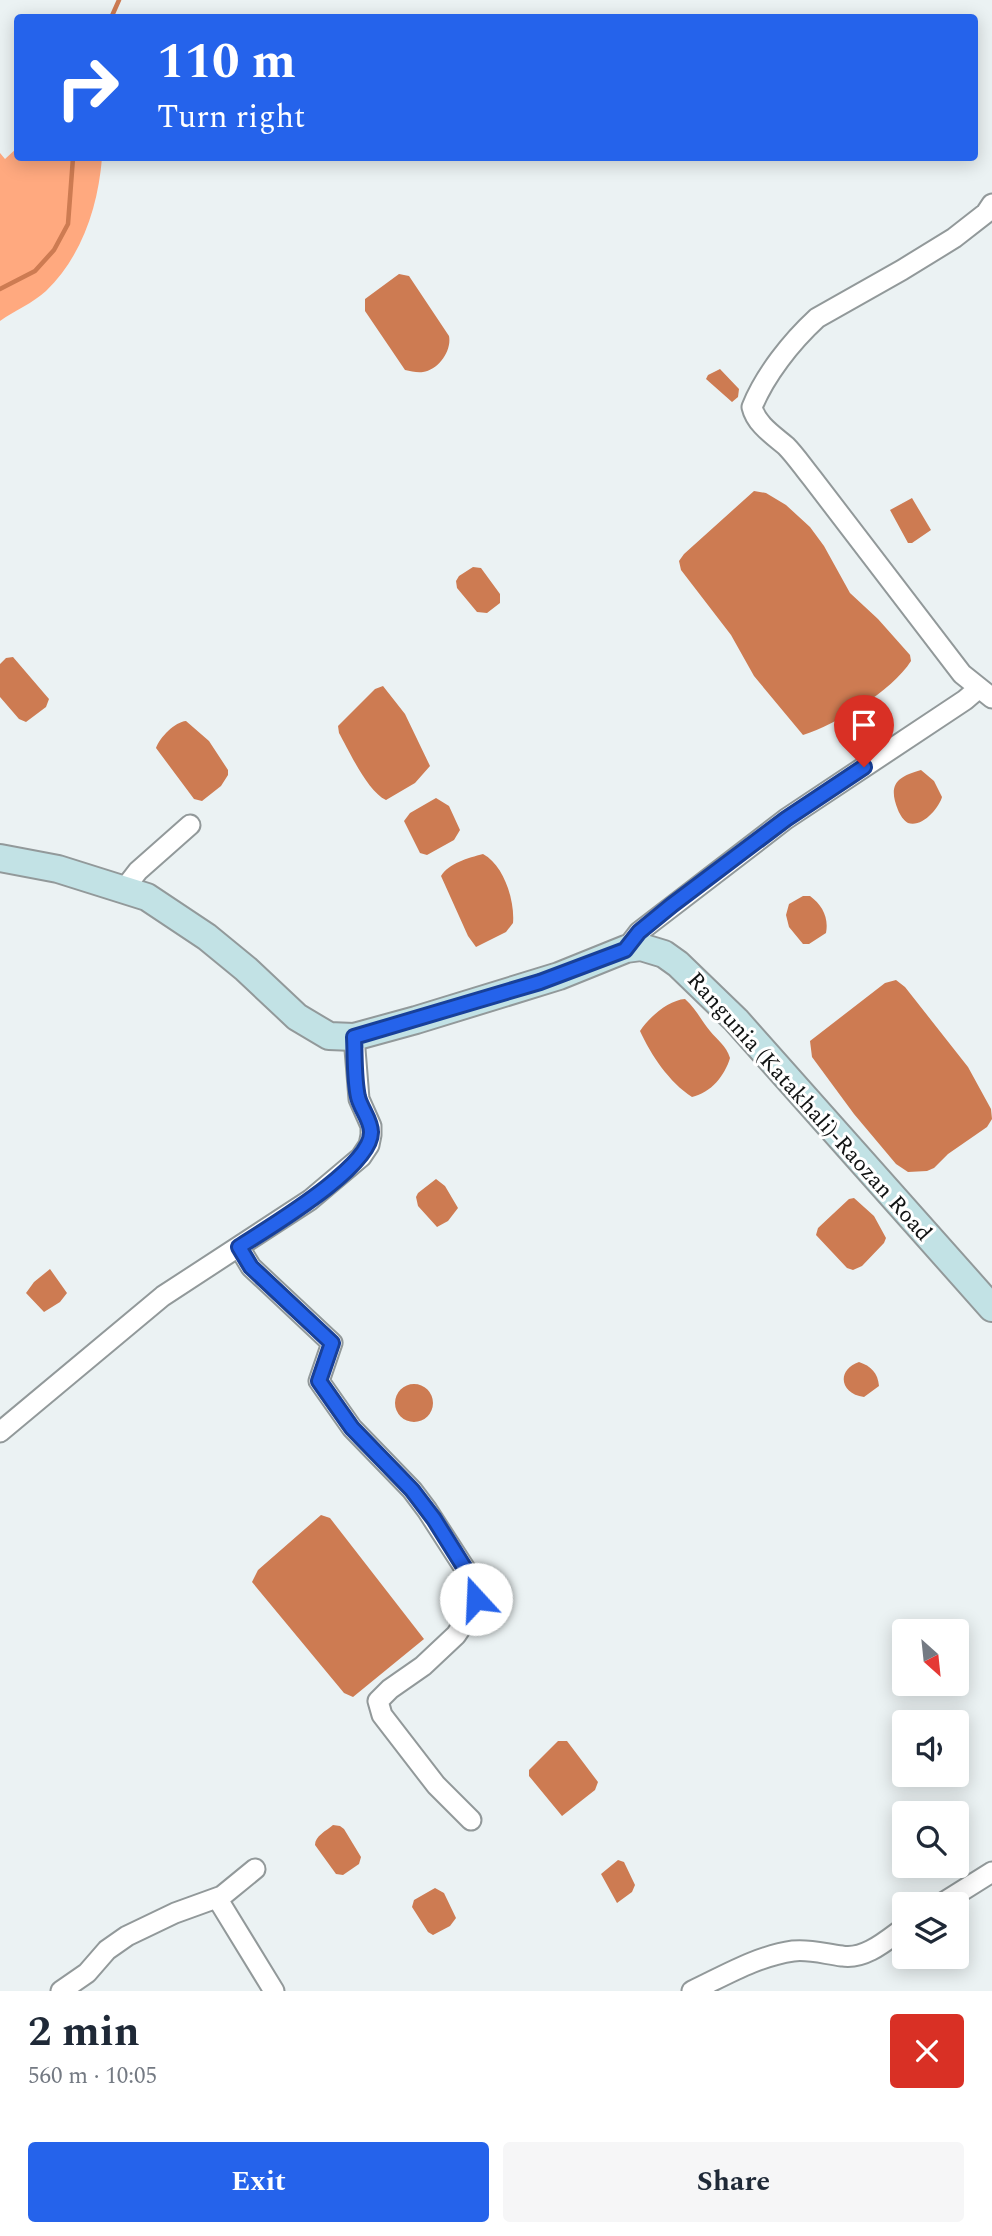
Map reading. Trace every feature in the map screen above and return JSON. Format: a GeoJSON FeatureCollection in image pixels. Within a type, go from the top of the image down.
{"type":"FeatureCollection","features":[{"type":"Feature","properties":{"kind":"main road","name":"Rangunia (Katakhali)-Raozan Road"},"geometry":{"type":"LineString","coordinates":[[0,858],[58,869],[147,897],[207,937],[297,1017],[316,1030],[340,1038],[354,1037],[536,984],[625,950],[641,947],[664,954],[701,986],[763,1050],[992,1308]]}},
{"type":"Feature","properties":{"kind":"street"},"geometry":{"type":"LineString","coordinates":[[625,950],[639,932],[764,836],[985,693],[962,674],[812,478],[787,447],[755,417],[752,407],[763,383],[817,318],[954,237],[977,222],[992,204]]}},
{"type":"Feature","properties":{"kind":"street"},"geometry":{"type":"LineString","coordinates":[[124,889],[147,863],[190,825]]}},
{"type":"Feature","properties":{"kind":"street"},"geometry":{"type":"LineString","coordinates":[[0,1432],[163,1296],[310,1200],[352,1165],[369,1146],[371,1126],[356,1085],[354,1037]]}},
{"type":"Feature","properties":{"kind":"street"},"geometry":{"type":"LineString","coordinates":[[239,1247],[251,1267],[332,1343],[319,1381],[352,1428],[412,1490],[469,1575],[475,1589],[476,1599],[472,1611],[456,1635],[423,1666],[390,1689],[378,1701],[382,1716],[436,1785],[471,1820]]}},
{"type":"Feature","properties":{"kind":"street"},"geometry":{"type":"LineString","coordinates":[[61,1991],[87,1973],[107,1950],[127,1936],[175,1913],[222,1896],[255,1869]]}},
{"type":"Feature","properties":{"kind":"street"},"geometry":{"type":"LineString","coordinates":[[960,1892],[992,1872]]}},
{"type":"Feature","properties":{"kind":"street"},"geometry":{"type":"LineString","coordinates":[[217,1898],[274,1991]]}},
{"type":"Feature","properties":{"kind":"street"},"geometry":{"type":"LineString","coordinates":[[692,1991],[760,1959],[811,1950],[844,1957],[862,1954],[892,1935]]}},
{"type":"Feature","properties":{"kind":"shaded area"},"geometry":{"type":"Polygon","coordinates":[[[14,151],[14,161],[102,161],[92,212],[69,262],[46,291],[0,321],[0,153],[5,159],[14,151]]]}},
{"type":"Feature","properties":{"kind":"shaded area"},"geometry":{"type":"Polygon","coordinates":[[[399,274],[409,276],[449,336],[448,348],[439,364],[423,372],[405,370],[365,311],[365,299],[399,274]]]}},
{"type":"Feature","properties":{"kind":"shaded area"},"geometry":{"type":"Polygon","coordinates":[[[720,369],[739,389],[738,397],[732,402],[706,379],[720,369]]]}},
{"type":"Feature","properties":{"kind":"shaded area"},"geometry":{"type":"Polygon","coordinates":[[[754,491],[766,493],[786,505],[810,527],[824,546],[850,593],[910,655],[911,661],[902,672],[877,695],[847,715],[803,735],[754,676],[731,635],[681,570],[679,561],[754,491]]]}},
{"type":"Feature","properties":{"kind":"shaded area"},"geometry":{"type":"Polygon","coordinates":[[[912,498],[931,530],[908,543],[890,510],[912,498]]]}},
{"type":"Feature","properties":{"kind":"shaded area"},"geometry":{"type":"Polygon","coordinates":[[[473,567],[481,568],[500,594],[500,603],[487,613],[477,612],[457,588],[456,581],[459,576],[473,567]]]}},
{"type":"Feature","properties":{"kind":"shaded area"},"geometry":{"type":"Polygon","coordinates":[[[13,657],[49,699],[46,707],[26,722],[19,719],[0,697],[0,664],[6,658],[13,657]]]}},
{"type":"Feature","properties":{"kind":"shaded area"},"geometry":{"type":"Polygon","coordinates":[[[383,686],[405,714],[430,766],[415,783],[386,800],[372,789],[339,733],[338,726],[375,689],[383,686]]]}},
{"type":"Feature","properties":{"kind":"shaded area"},"geometry":{"type":"Polygon","coordinates":[[[186,721],[209,741],[228,770],[221,786],[202,801],[194,799],[156,748],[168,731],[186,721]]]}},
{"type":"Feature","properties":{"kind":"shaded area"},"geometry":{"type":"Polygon","coordinates":[[[921,770],[934,781],[942,797],[934,811],[924,820],[913,824],[902,818],[895,801],[894,788],[900,779],[921,770]]]}},
{"type":"Feature","properties":{"kind":"shaded area"},"geometry":{"type":"Polygon","coordinates":[[[436,798],[449,806],[460,830],[454,840],[427,855],[420,853],[404,821],[410,813],[436,798]]]}},
{"type":"Feature","properties":{"kind":"shaded area"},"geometry":{"type":"Polygon","coordinates":[[[483,854],[497,866],[507,884],[513,923],[506,932],[476,947],[468,936],[441,876],[454,864],[483,854]]]}},
{"type":"Feature","properties":{"kind":"shaded area"},"geometry":{"type":"Polygon","coordinates":[[[803,896],[810,896],[818,903],[826,922],[826,933],[809,944],[803,944],[789,927],[786,915],[789,904],[803,896]]]}},
{"type":"Feature","properties":{"kind":"shaded area"},"geometry":{"type":"Polygon","coordinates":[[[896,980],[905,987],[968,1067],[991,1109],[992,1119],[987,1127],[927,1171],[908,1172],[896,1164],[854,1114],[812,1057],[810,1041],[885,983],[896,980]]]}},
{"type":"Feature","properties":{"kind":"shaded area"},"geometry":{"type":"Polygon","coordinates":[[[685,999],[724,1046],[730,1058],[725,1071],[716,1082],[705,1092],[692,1097],[676,1084],[662,1067],[640,1031],[660,1010],[672,1002],[685,999]]]}},
{"type":"Feature","properties":{"kind":"shaded area"},"geometry":{"type":"Polygon","coordinates":[[[436,1179],[445,1186],[458,1208],[448,1221],[437,1227],[418,1206],[416,1197],[436,1179]]]}},
{"type":"Feature","properties":{"kind":"shaded area"},"geometry":{"type":"Polygon","coordinates":[[[854,1198],[874,1216],[886,1238],[862,1266],[853,1270],[847,1268],[816,1235],[818,1228],[849,1199],[854,1198]]]}},
{"type":"Feature","properties":{"kind":"shaded area"},"geometry":{"type":"Polygon","coordinates":[[[50,1269],[67,1293],[60,1302],[44,1312],[26,1293],[34,1282],[50,1269]]]}},
{"type":"Feature","properties":{"kind":"shaded area"},"geometry":{"type":"Polygon","coordinates":[[[859,1362],[873,1371],[879,1386],[864,1397],[850,1391],[844,1381],[847,1370],[859,1362]]]}},
{"type":"Feature","properties":{"kind":"shaded area"},"geometry":{"type":"Polygon","coordinates":[[[414,1384],[427,1390],[433,1403],[427,1416],[414,1422],[401,1416],[395,1403],[401,1390],[414,1384]]]}},
{"type":"Feature","properties":{"kind":"shaded area"},"geometry":{"type":"Polygon","coordinates":[[[321,1515],[330,1518],[424,1639],[353,1697],[344,1693],[252,1582],[258,1570],[321,1515]]]}},
{"type":"Feature","properties":{"kind":"shaded area"},"geometry":{"type":"Polygon","coordinates":[[[558,1741],[567,1741],[598,1782],[595,1790],[562,1816],[529,1776],[529,1770],[558,1741]]]}},
{"type":"Feature","properties":{"kind":"shaded area"},"geometry":{"type":"Polygon","coordinates":[[[333,1825],[344,1829],[361,1857],[359,1864],[343,1875],[336,1874],[315,1845],[319,1836],[333,1825]]]}},
{"type":"Feature","properties":{"kind":"shaded area"},"geometry":{"type":"Polygon","coordinates":[[[618,1860],[624,1862],[635,1885],[632,1892],[617,1903],[601,1874],[618,1860]]]}},
{"type":"Feature","properties":{"kind":"shaded area"},"geometry":{"type":"Polygon","coordinates":[[[435,1888],[444,1893],[456,1918],[450,1926],[433,1935],[428,1932],[412,1907],[414,1900],[435,1888]]]}},
{"type":"Feature","properties":{"kind":"waterway"},"geometry":{"type":"LineString","coordinates":[[113,14],[119,0]]}},
{"type":"Feature","properties":{"kind":"waterway"},"geometry":{"type":"LineString","coordinates":[[0,289],[35,271],[54,250],[68,224],[73,161]]}},
{"type":"Feature","properties":{"kind":"route"},"geometry":{"type":"LineString","coordinates":[[476,1599],[469,1575],[434,1519],[412,1490],[352,1428],[319,1381],[332,1343],[251,1267],[239,1247],[335,1181],[369,1146],[371,1126],[356,1085],[354,1037],[503,995],[625,950],[639,932],[672,905],[786,819],[864,767]]}}]}
